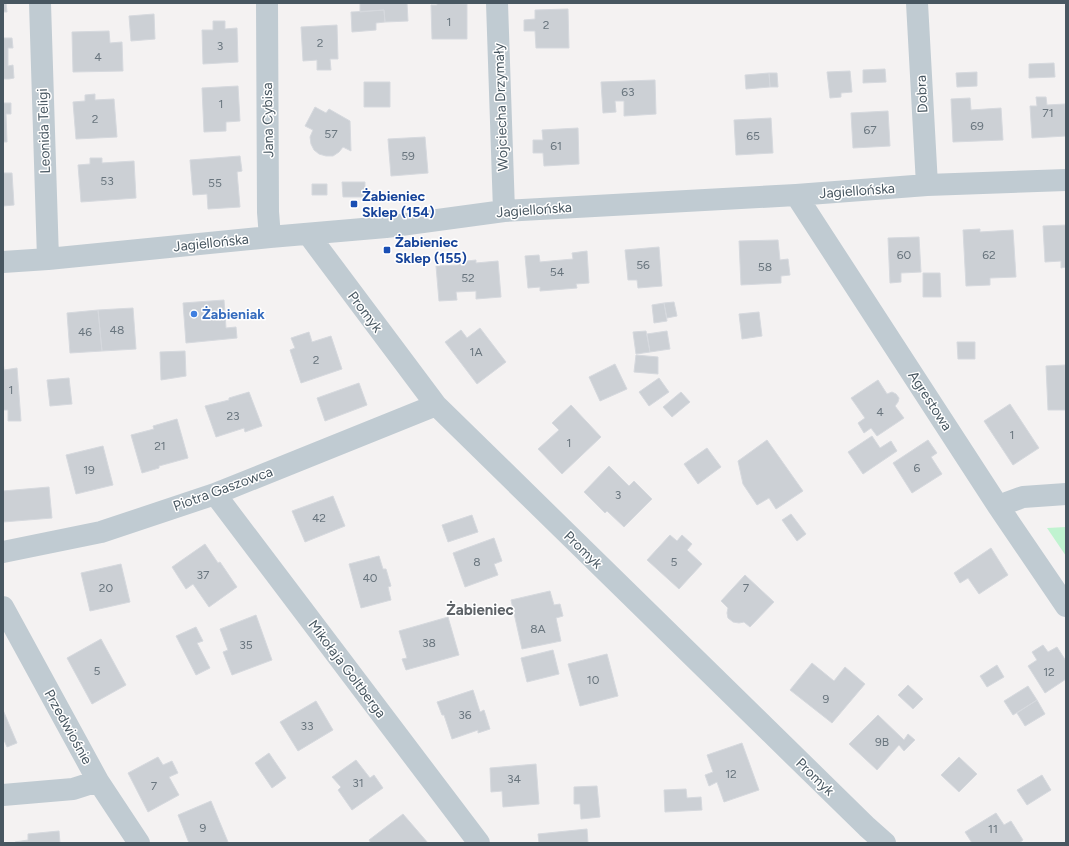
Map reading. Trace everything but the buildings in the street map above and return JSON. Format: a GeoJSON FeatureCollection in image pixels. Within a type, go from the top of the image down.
{"type":"FeatureCollection","features":[{"type":"Feature","properties":{"kind":"street","name":"Leonida Teligi"},"geometry":{"type":"LineString","coordinates":[[40,3],[48,259]]}},
{"type":"Feature","properties":{"kind":"street","name":"Jana Cybisa"},"geometry":{"type":"LineString","coordinates":[[267,3],[268,212],[270,237]]}},
{"type":"Feature","properties":{"kind":"street","name":"Wojciecha Drzymały"},"geometry":{"type":"LineString","coordinates":[[498,3],[504,210]]}},
{"type":"Feature","properties":{"kind":"street","name":"Dobra"},"geometry":{"type":"LineString","coordinates":[[917,3],[927,185]]}},
{"type":"Feature","properties":{"kind":"street","name":"Jagiellońska"},"geometry":{"type":"LineString","coordinates":[[3,262],[386,227],[504,210],[796,195],[927,185],[1066,180]]}},
{"type":"Feature","properties":{"kind":"street","name":"Agrestowa"},"geometry":{"type":"LineString","coordinates":[[796,195],[998,506],[1066,606]]}},
{"type":"Feature","properties":{"kind":"street","name":"Promyk"},"geometry":{"type":"LineString","coordinates":[[308,234],[436,405],[861,822],[885,843]]}},
{"type":"Feature","properties":{"kind":"street","name":"Piotra Gaszowca"},"geometry":{"type":"LineString","coordinates":[[3,552],[101,532],[215,494],[436,405]]}},
{"type":"Feature","properties":{"kind":"street","name":"Mikołaja Goltberga"},"geometry":{"type":"LineString","coordinates":[[215,494],[479,843]]}},
{"type":"Feature","properties":{"kind":"street"},"geometry":{"type":"LineString","coordinates":[[998,506],[1023,497],[1066,494]]}},
{"type":"Feature","properties":{"kind":"street","name":"Przedwiośnie"},"geometry":{"type":"LineString","coordinates":[[3,608],[98,781],[139,843]]}},
{"type":"Feature","properties":{"kind":"street"},"geometry":{"type":"LineString","coordinates":[[3,795],[73,789],[98,781]]}},
{"type":"Feature","properties":{"kind":"green space"},"geometry":{"type":"Polygon","coordinates":[[[1066,527],[1066,556],[1047,528],[1066,527]]]}},
{"type":"Feature","properties":{"kind":"place","name":"Żabieniec Sklep (154)"},"geometry":{"type":"Point","coordinates":[354,204]}},
{"type":"Feature","properties":{"kind":"place","name":"Żabieniec Sklep (155)"},"geometry":{"type":"Point","coordinates":[387,250]}},
{"type":"Feature","properties":{"kind":"place","name":"Żabieniak"},"geometry":{"type":"Point","coordinates":[194,314]}},
{"type":"Feature","properties":{"kind":"district","name":"Żabieniec"},"geometry":{"type":"Point","coordinates":[480,610]}}]}
